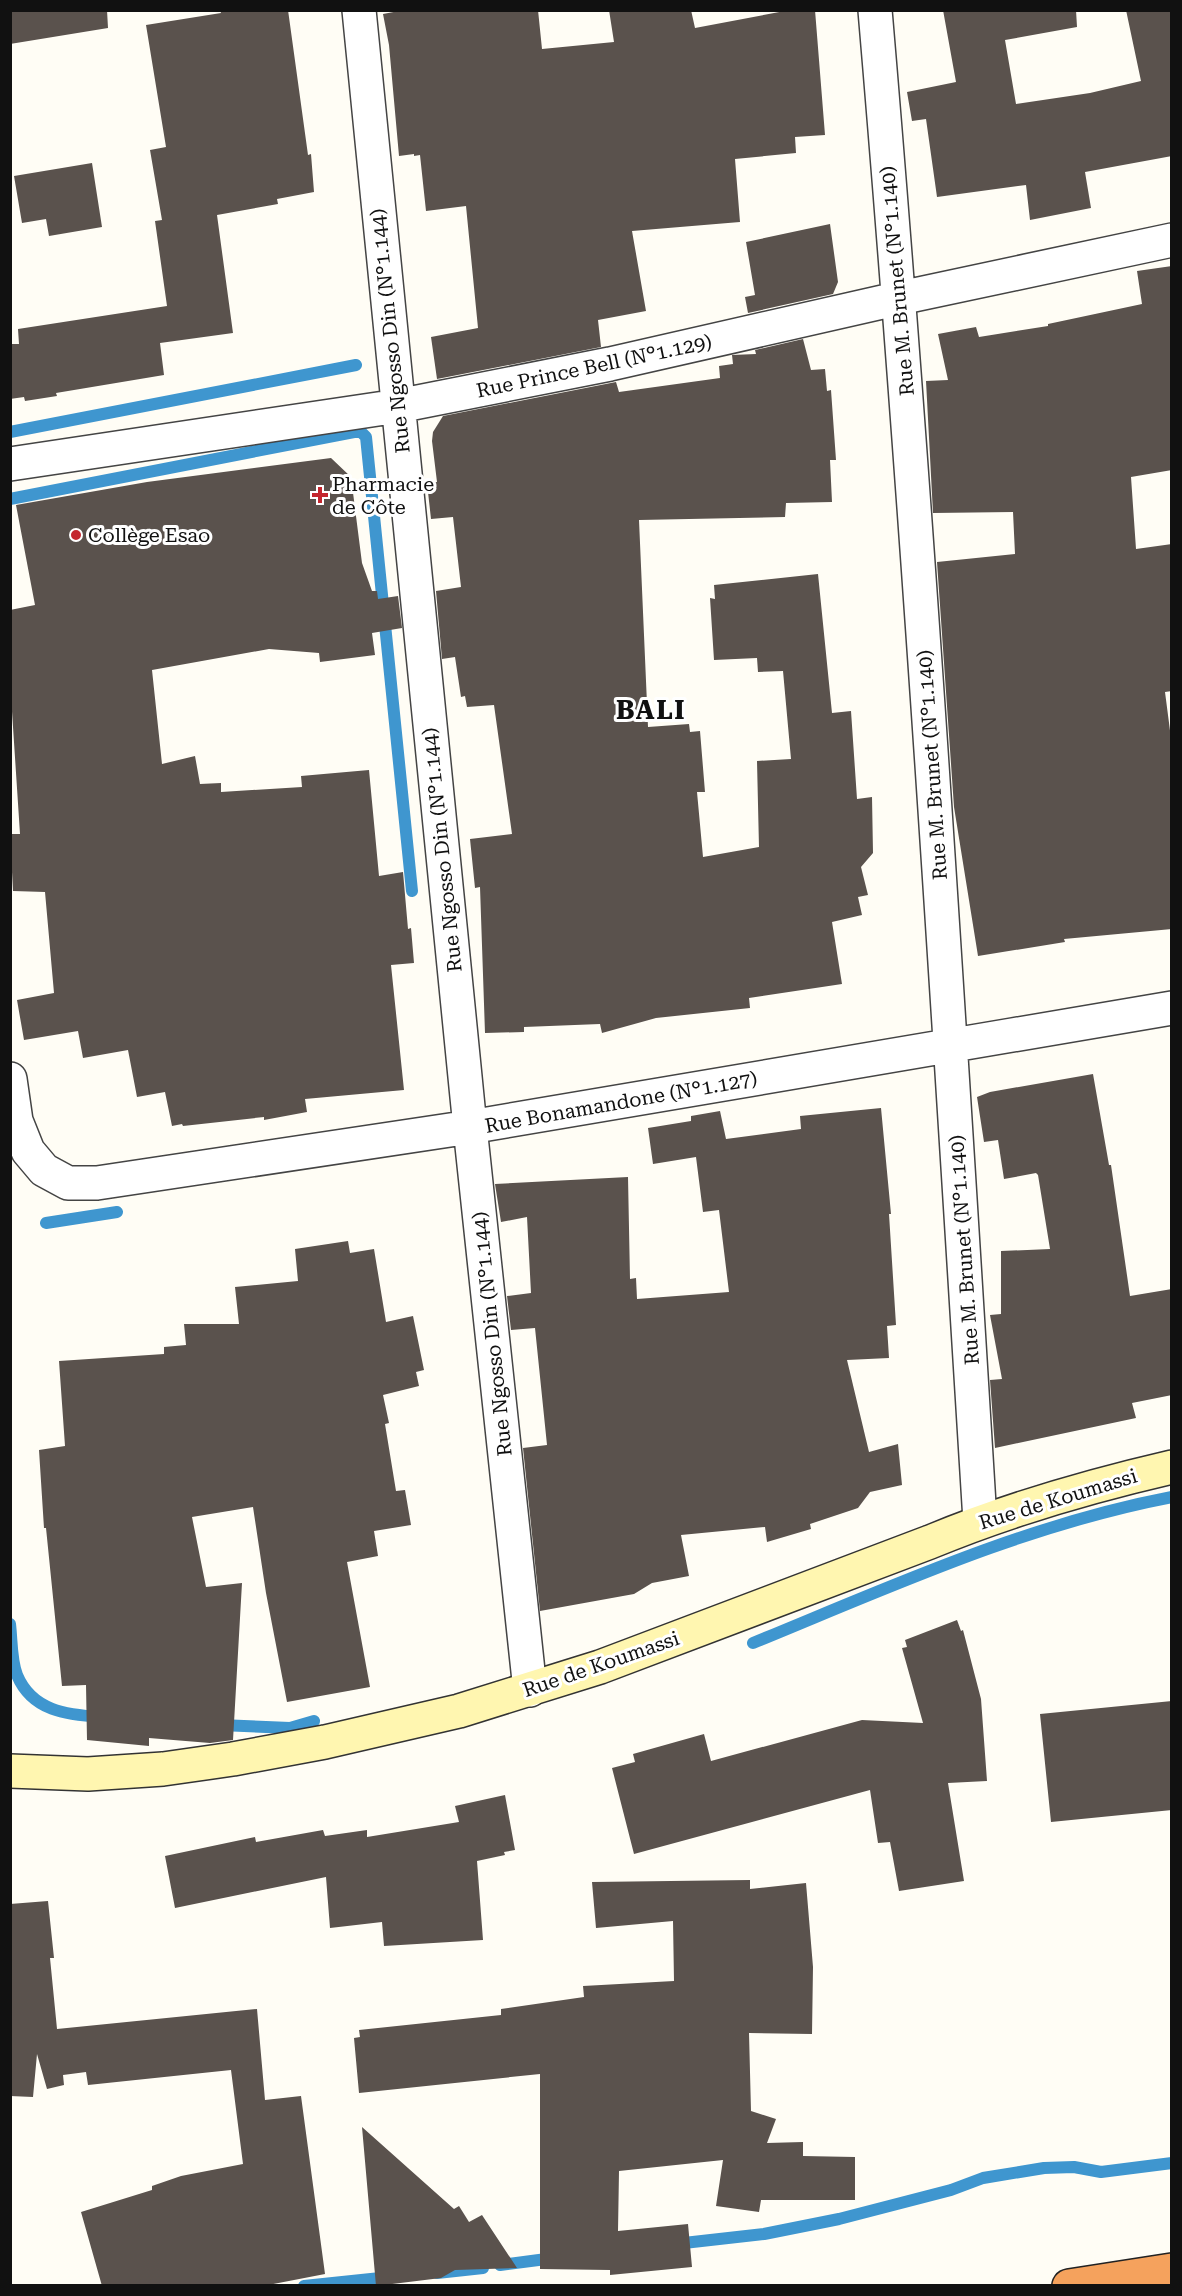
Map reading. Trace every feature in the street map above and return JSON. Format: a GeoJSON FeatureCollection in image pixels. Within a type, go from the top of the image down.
{"type":"FeatureCollection","features":[{"type":"Feature","properties":{"kind":"highway"},"geometry":{"type":"LineString","coordinates":[[1069,2286],[1172,2270]]}},
{"type":"Feature","properties":{"kind":"main road","name":"Rue de Koumassi"},"geometry":{"type":"LineString","coordinates":[[10,1771],[88,1774],[163,1769],[325,1742],[425,1719],[530,1690],[600,1667],[980,1521],[1172,1467]]}},
{"type":"Feature","properties":{"kind":"street","name":"Rue Ngosso Din (N°1.144)"},"geometry":{"type":"LineString","coordinates":[[359,10],[470,1127],[530,1690]]}},
{"type":"Feature","properties":{"kind":"street","name":"Rue M. Brunet (N°1.140)"},"geometry":{"type":"LineString","coordinates":[[875,10],[900,298],[951,1045],[980,1521]]}},
{"type":"Feature","properties":{"kind":"street","name":"Rue Prince Bell (N°1.129)"},"geometry":{"type":"LineString","coordinates":[[10,464],[398,406],[610,364],[900,298],[1172,240]]}},
{"type":"Feature","properties":{"kind":"street","name":"Rue Bonamandone (N°1.127)"},"geometry":{"type":"LineString","coordinates":[[10,1079],[16,1121],[28,1151],[44,1170],[68,1183],[97,1183],[470,1127],[1172,1008]]}},
{"type":"Feature","properties":{"kind":"building"},"geometry":{"type":"Polygon","coordinates":[[[10,10],[107,10],[108,28],[10,44],[10,10]]]}},
{"type":"Feature","properties":{"kind":"building"},"geometry":{"type":"Polygon","coordinates":[[[220,10],[288,10],[308,155],[311,154],[314,192],[277,199],[278,204],[217,215],[233,333],[160,343],[164,375],[56,393],[57,396],[25,401],[24,397],[10,399],[10,344],[19,344],[18,329],[167,306],[155,221],[162,220],[150,150],[166,147],[146,25],[221,13],[220,10]]]}},
{"type":"Feature","properties":{"kind":"building"},"geometry":{"type":"Polygon","coordinates":[[[404,10],[538,10],[542,49],[614,42],[609,10],[691,10],[695,28],[790,10],[815,10],[825,135],[795,137],[796,153],[735,159],[740,222],[632,231],[646,311],[598,320],[601,347],[437,379],[431,337],[478,328],[466,206],[426,211],[420,155],[399,156],[389,45],[383,14],[404,10]]]}},
{"type":"Feature","properties":{"kind":"building"},"geometry":{"type":"Polygon","coordinates":[[[943,10],[1076,10],[1077,27],[1005,40],[1016,104],[1090,93],[1141,81],[1126,10],[1172,10],[1172,156],[1085,172],[1091,208],[1030,220],[1026,185],[937,197],[926,119],[912,121],[907,92],[956,82],[943,10]]]}},
{"type":"Feature","properties":{"kind":"building"},"geometry":{"type":"Polygon","coordinates":[[[92,163],[102,227],[49,236],[46,219],[22,223],[14,176],[92,163]]]}},
{"type":"Feature","properties":{"kind":"building"},"geometry":{"type":"Polygon","coordinates":[[[830,224],[838,282],[833,294],[748,313],[745,297],[755,295],[746,242],[830,224]]]}},
{"type":"Feature","properties":{"kind":"building"},"geometry":{"type":"Polygon","coordinates":[[[1172,266],[1172,470],[1131,477],[1136,549],[1172,544],[1172,691],[1165,692],[1172,746],[1172,929],[1064,939],[1065,942],[978,956],[954,807],[937,562],[1015,554],[1013,512],[933,513],[926,381],[948,380],[938,334],[976,327],[979,337],[1048,326],[1048,324],[1142,304],[1137,271],[1172,266]]]}},
{"type":"Feature","properties":{"kind":"building"},"geometry":{"type":"Polygon","coordinates":[[[803,339],[811,370],[825,369],[827,391],[831,390],[836,460],[830,460],[832,502],[786,503],[785,517],[639,520],[648,727],[689,724],[690,732],[700,731],[705,792],[697,792],[703,857],[759,847],[757,761],[791,759],[783,671],[758,672],[757,658],[714,660],[710,598],[715,599],[714,585],[818,574],[832,713],[851,711],[857,799],[872,797],[873,853],[861,867],[868,895],[858,897],[862,915],[832,922],[842,984],[749,998],[750,1008],[656,1018],[602,1033],[600,1024],[524,1027],[524,1032],[485,1033],[480,887],[475,888],[470,839],[512,834],[494,705],[467,707],[465,696],[461,697],[455,657],[442,659],[436,591],[461,587],[453,517],[431,519],[427,483],[437,482],[433,432],[443,416],[616,382],[619,392],[720,378],[719,366],[733,364],[732,355],[756,354],[755,350],[803,339]]]}},
{"type":"Feature","properties":{"kind":"building"},"geometry":{"type":"Polygon","coordinates":[[[331,458],[351,477],[362,563],[372,591],[377,591],[378,599],[398,596],[402,628],[372,633],[375,655],[320,662],[319,653],[269,649],[152,670],[162,764],[195,756],[200,784],[221,783],[221,792],[302,787],[301,776],[369,770],[379,876],[403,872],[408,929],[411,928],[414,963],[391,965],[404,1090],[305,1099],[307,1112],[264,1120],[264,1117],[172,1126],[165,1092],[137,1097],[128,1050],[83,1058],[78,1031],[24,1040],[17,1000],[54,993],[45,892],[13,891],[10,834],[20,834],[10,681],[10,610],[35,605],[16,505],[147,482],[331,458]]]}},
{"type":"Feature","properties":{"kind":"building"},"geometry":{"type":"Polygon","coordinates":[[[1093,1074],[1109,1165],[1111,1165],[1130,1296],[1172,1289],[1172,1395],[1132,1403],[1136,1418],[995,1448],[990,1380],[1002,1379],[990,1315],[1001,1314],[1001,1251],[1050,1249],[1038,1175],[1036,1173],[1004,1179],[998,1140],[984,1142],[977,1097],[990,1092],[1093,1074]]]}},
{"type":"Feature","properties":{"kind":"building"},"geometry":{"type":"Polygon","coordinates":[[[881,1108],[891,1214],[889,1214],[896,1325],[887,1326],[889,1358],[847,1360],[869,1452],[898,1444],[902,1485],[870,1492],[858,1508],[810,1524],[811,1529],[767,1542],[765,1527],[681,1535],[689,1576],[652,1583],[634,1594],[540,1611],[523,1448],[547,1445],[535,1328],[511,1330],[507,1296],[531,1293],[527,1217],[501,1222],[495,1184],[628,1177],[630,1279],[636,1278],[637,1299],[729,1292],[719,1210],[703,1212],[696,1157],[653,1164],[648,1128],[691,1121],[691,1116],[720,1111],[726,1139],[801,1129],[800,1116],[881,1108]]]}},
{"type":"Feature","properties":{"kind":"building"},"geometry":{"type":"Polygon","coordinates":[[[348,1241],[350,1253],[374,1249],[386,1322],[413,1316],[424,1370],[416,1372],[419,1386],[383,1395],[389,1423],[385,1424],[396,1491],[405,1490],[411,1525],[374,1531],[378,1556],[347,1562],[370,1687],[287,1702],[266,1593],[253,1507],[192,1517],[206,1587],[242,1583],[233,1740],[210,1743],[149,1738],[149,1746],[87,1740],[86,1685],[62,1686],[46,1528],[44,1528],[39,1450],[65,1446],[59,1361],[164,1354],[164,1347],[186,1345],[184,1324],[239,1324],[235,1287],[298,1281],[295,1249],[348,1241]]]}},
{"type":"Feature","properties":{"kind":"building"},"geometry":{"type":"Polygon","coordinates":[[[957,1620],[961,1631],[963,1630],[981,1699],[987,1781],[948,1783],[964,1881],[899,1891],[890,1842],[878,1843],[870,1790],[634,1854],[612,1768],[635,1762],[633,1754],[704,1734],[711,1761],[862,1720],[923,1723],[902,1648],[907,1647],[905,1640],[957,1620]]]}},
{"type":"Feature","properties":{"kind":"building"},"geometry":{"type":"Polygon","coordinates":[[[1172,1701],[1172,1810],[1051,1822],[1040,1714],[1172,1701]]]}},
{"type":"Feature","properties":{"kind":"building"},"geometry":{"type":"Polygon","coordinates":[[[505,1795],[515,1850],[504,1852],[505,1855],[477,1861],[483,1940],[384,1946],[382,1922],[330,1928],[326,1877],[175,1908],[165,1856],[255,1837],[256,1842],[323,1830],[325,1836],[367,1830],[367,1837],[459,1822],[455,1806],[505,1795]]]}},
{"type":"Feature","properties":{"kind":"building"},"geometry":{"type":"Polygon","coordinates":[[[750,1880],[750,1889],[806,1883],[813,1967],[812,2034],[749,2033],[751,2111],[776,2119],[767,2143],[803,2142],[803,2156],[855,2157],[855,2200],[761,2200],[759,2212],[716,2206],[723,2160],[619,2171],[618,2231],[688,2224],[692,2267],[610,2275],[610,2270],[540,2269],[540,2074],[359,2093],[354,2038],[360,2037],[359,2030],[501,2015],[501,2009],[584,1997],[583,1986],[674,1981],[673,1921],[596,1928],[592,1882],[750,1880]]]}},
{"type":"Feature","properties":{"kind":"building"},"geometry":{"type":"Polygon","coordinates":[[[48,1901],[54,1958],[50,1958],[57,2029],[257,2009],[265,2100],[301,2096],[325,2274],[263,2286],[102,2286],[81,2212],[152,2190],[152,2186],[181,2176],[243,2164],[231,2070],[88,2085],[86,2072],[63,2075],[64,2085],[47,2089],[37,2054],[33,2097],[10,2096],[10,1904],[48,1901]]]}},
{"type":"Feature","properties":{"kind":"building"},"geometry":{"type":"Polygon","coordinates":[[[362,2127],[454,2209],[459,2206],[469,2222],[482,2215],[517,2268],[455,2270],[441,2278],[376,2286],[362,2127]]]}},
{"type":"Feature","properties":{"kind":"waterway"},"geometry":{"type":"LineString","coordinates":[[10,432],[356,365]]}},
{"type":"Feature","properties":{"kind":"waterway"},"geometry":{"type":"LineString","coordinates":[[10,499],[361,432],[366,437],[412,891]]}},
{"type":"Feature","properties":{"kind":"waterway"},"geometry":{"type":"LineString","coordinates":[[46,1223],[117,1212]]}},
{"type":"Feature","properties":{"kind":"waterway"},"geometry":{"type":"LineString","coordinates":[[753,1643],[959,1559],[1064,1524],[1172,1497]]}},
{"type":"Feature","properties":{"kind":"waterway"},"geometry":{"type":"LineString","coordinates":[[10,1624],[15,1669],[24,1687],[32,1696],[41,1704],[52,1709],[76,1715],[101,1717]]}},
{"type":"Feature","properties":{"kind":"waterway"},"geometry":{"type":"LineString","coordinates":[[220,1725],[290,1728],[314,1721]]}},
{"type":"Feature","properties":{"kind":"waterway"},"geometry":{"type":"LineString","coordinates":[[675,2244],[764,2234],[839,2219],[951,2190],[983,2178],[1044,2168],[1074,2167],[1101,2172],[1172,2163]]}},
{"type":"Feature","properties":{"kind":"waterway"},"geometry":{"type":"LineString","coordinates":[[500,2265],[554,2258]]}},
{"type":"Feature","properties":{"kind":"waterway"},"geometry":{"type":"LineString","coordinates":[[437,2273],[483,2268]]}},
{"type":"Feature","properties":{"kind":"waterway"},"geometry":{"type":"LineString","coordinates":[[304,2286],[390,2277]]}},
{"type":"Feature","properties":{"kind":"place","name":"Pharmacie de Côte"},"geometry":{"type":"Point","coordinates":[320,495]}},
{"type":"Feature","properties":{"kind":"place","name":"Collège Esao"},"geometry":{"type":"Point","coordinates":[76,535]}},
{"type":"Feature","properties":{"kind":"district","name":"BALI"},"geometry":{"type":"Point","coordinates":[651,710]}}]}
